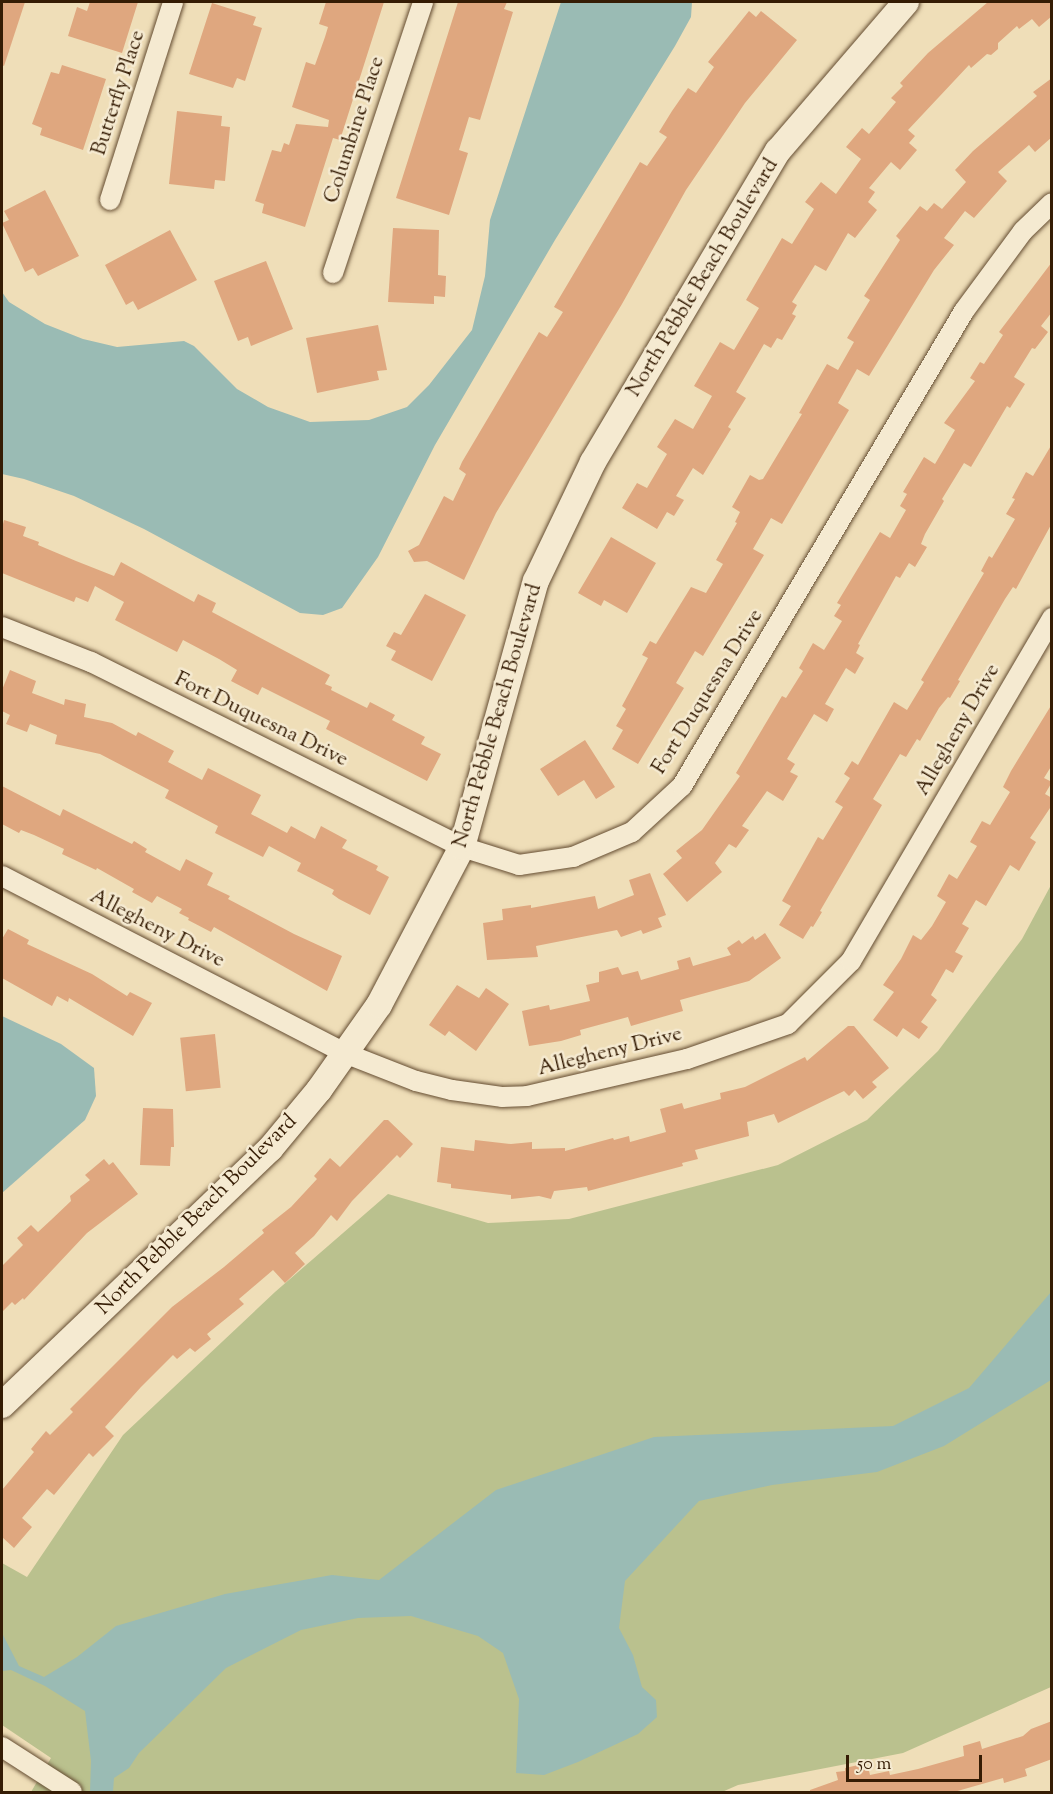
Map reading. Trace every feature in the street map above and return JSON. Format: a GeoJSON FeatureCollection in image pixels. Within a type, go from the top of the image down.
{"type":"FeatureCollection","features":[{"type":"Feature","properties":{"kind":"street","name":"Butterfly Place"},"geometry":{"type":"LineString","coordinates":[[110,200],[173,2]]}},
{"type":"Feature","properties":{"kind":"street","name":"Columbine Place"},"geometry":{"type":"LineString","coordinates":[[333,273],[423,2]]}},
{"type":"Feature","properties":{"kind":"street","name":"North Pebble Beach Boulevard"},"geometry":{"type":"LineString","coordinates":[[2,1405],[270,1149],[347,1054],[379,1005],[462,847],[536,581],[593,462],[778,151],[902,3]]}},
{"type":"Feature","properties":{"kind":"street","name":"Fort Duquesna Drive"},"geometry":{"type":"LineString","coordinates":[[2,627],[91,662],[462,847],[519,865],[573,858],[632,832],[682,786],[964,311],[1023,231],[1052,203]]}},
{"type":"Feature","properties":{"kind":"street","name":"Allegheny Drive"},"geometry":{"type":"LineString","coordinates":[[2,876],[347,1054],[408,1078],[452,1090],[502,1097],[527,1096],[687,1059],[788,1024],[850,961],[1052,618]]}},
{"type":"Feature","properties":{"kind":"street"},"geometry":{"type":"LineString","coordinates":[[2,1747],[72,1792]]}},
{"type":"Feature","properties":{"kind":"green space"},"geometry":{"type":"Polygon","coordinates":[[[1051,885],[1051,1687],[903,1753],[738,1785],[722,1792],[31,1792],[51,1758],[2,1725],[2,1563],[27,1577],[123,1435],[275,1292],[388,1194],[488,1223],[569,1219],[778,1165],[867,1120],[938,1051],[1022,939],[1051,885]]]}},
{"type":"Feature","properties":{"kind":"water"},"geometry":{"type":"Polygon","coordinates":[[[561,2],[692,2],[691,17],[675,46],[555,240],[435,445],[378,557],[342,608],[323,615],[300,613],[144,529],[74,496],[2,474],[2,292],[9,302],[45,324],[83,339],[117,347],[184,341],[194,346],[237,389],[268,407],[310,422],[369,420],[407,407],[429,385],[472,330],[485,276],[490,220],[561,2]]]}},
{"type":"Feature","properties":{"kind":"water"},"geometry":{"type":"Polygon","coordinates":[[[2,1016],[61,1044],[94,1068],[96,1096],[85,1120],[2,1193],[2,1016]]]}},
{"type":"Feature","properties":{"kind":"water"},"geometry":{"type":"Polygon","coordinates":[[[1051,1292],[1051,1380],[944,1446],[877,1472],[772,1485],[699,1501],[625,1581],[619,1628],[633,1655],[642,1687],[656,1700],[657,1717],[638,1734],[544,1775],[516,1773],[519,1699],[503,1653],[478,1636],[411,1616],[358,1618],[301,1630],[226,1668],[139,1753],[129,1768],[114,1778],[113,1792],[90,1792],[91,1761],[85,1711],[45,1686],[11,1670],[2,1671],[2,1633],[19,1666],[44,1677],[77,1657],[116,1626],[225,1594],[332,1575],[379,1580],[496,1490],[654,1437],[893,1426],[969,1388],[1051,1292]]]}},
{"type":"Feature","properties":{"kind":"building"},"geometry":{"type":"Polygon","coordinates":[[[2,2],[25,2],[4,66],[2,65],[2,2]]]}},
{"type":"Feature","properties":{"kind":"building"},"geometry":{"type":"Polygon","coordinates":[[[90,2],[138,2],[122,53],[68,36],[77,7],[87,11],[90,2]]]}},
{"type":"Feature","properties":{"kind":"building"},"geometry":{"type":"Polygon","coordinates":[[[326,2],[384,2],[340,140],[333,138],[305,227],[262,213],[264,204],[255,201],[272,150],[281,152],[284,143],[289,145],[296,124],[328,127],[329,120],[292,107],[306,62],[315,65],[325,37],[328,27],[319,24],[326,2]]]}},
{"type":"Feature","properties":{"kind":"building"},"geometry":{"type":"Polygon","coordinates":[[[458,2],[507,2],[504,9],[513,12],[480,120],[469,117],[459,150],[468,153],[449,215],[396,198],[458,2]]]}},
{"type":"Feature","properties":{"kind":"building"},"geometry":{"type":"Polygon","coordinates":[[[988,2],[1052,2],[1052,16],[1039,27],[1032,19],[1019,29],[1017,26],[998,43],[998,49],[991,55],[987,54],[971,68],[969,65],[908,130],[915,136],[909,143],[917,150],[900,170],[891,162],[869,188],[875,192],[868,202],[877,210],[855,238],[848,233],[826,271],[815,265],[792,302],[797,305],[792,314],[796,316],[782,340],[777,338],[771,348],[764,344],[736,392],[746,398],[728,427],[731,429],[703,475],[693,468],[676,496],[684,500],[674,516],[667,512],[657,529],[622,508],[637,483],[647,488],[667,454],[657,447],[675,419],[693,429],[712,396],[694,386],[720,342],[734,350],[759,308],[746,300],[782,238],[792,244],[814,209],[805,202],[821,182],[836,194],[861,159],[846,147],[862,128],[869,134],[896,102],[891,98],[903,86],[900,83],[928,53],[988,2]]]}},
{"type":"Feature","properties":{"kind":"building"},"geometry":{"type":"Polygon","coordinates":[[[212,3],[256,17],[253,25],[262,28],[245,81],[237,78],[233,88],[189,74],[212,3]]]}},
{"type":"Feature","properties":{"kind":"building"},"geometry":{"type":"Polygon","coordinates":[[[749,11],[756,17],[761,11],[797,40],[745,103],[686,190],[622,304],[496,513],[464,580],[427,561],[414,562],[408,551],[419,545],[444,496],[453,501],[466,474],[459,469],[462,462],[539,332],[547,337],[563,312],[554,307],[640,162],[647,166],[667,137],[659,132],[672,111],[688,88],[696,93],[714,67],[708,62],[749,11]]]}},
{"type":"Feature","properties":{"kind":"building"},"geometry":{"type":"Polygon","coordinates":[[[62,65],[106,79],[83,150],[40,135],[42,128],[32,124],[51,72],[59,74],[62,65]]]}},
{"type":"Feature","properties":{"kind":"building"},"geometry":{"type":"Polygon","coordinates":[[[1052,78],[1052,137],[1035,152],[1029,145],[998,172],[1007,181],[974,218],[965,211],[944,238],[954,245],[934,270],[869,376],[857,369],[838,403],[849,410],[782,524],[771,518],[753,549],[764,555],[703,656],[695,651],[676,683],[684,688],[638,764],[612,749],[623,730],[616,726],[626,709],[622,706],[648,658],[642,655],[650,641],[656,644],[691,587],[706,593],[723,564],[716,560],[737,523],[735,522],[740,512],[732,507],[750,475],[759,480],[763,479],[802,414],[799,413],[827,364],[838,370],[854,342],[847,338],[870,300],[864,296],[900,240],[896,236],[920,206],[927,211],[934,203],[942,209],[966,182],[955,170],[973,151],[1037,96],[1033,92],[1052,78]]]}},
{"type":"Feature","properties":{"kind":"building"},"geometry":{"type":"Polygon","coordinates":[[[177,111],[222,116],[221,126],[230,127],[225,181],[215,180],[214,189],[169,184],[177,111]]]}},
{"type":"Feature","properties":{"kind":"building"},"geometry":{"type":"Polygon","coordinates":[[[45,190],[79,256],[38,276],[33,268],[25,272],[2,223],[9,220],[4,211],[45,190]]]}},
{"type":"Feature","properties":{"kind":"building"},"geometry":{"type":"Polygon","coordinates":[[[393,228],[439,230],[438,275],[446,276],[445,297],[434,296],[434,304],[388,302],[393,228]]]}},
{"type":"Feature","properties":{"kind":"building"},"geometry":{"type":"Polygon","coordinates":[[[170,230],[197,280],[138,310],[133,301],[126,305],[105,265],[170,230]]]}},
{"type":"Feature","properties":{"kind":"building"},"geometry":{"type":"Polygon","coordinates":[[[266,261],[293,329],[251,346],[248,337],[238,341],[214,281],[266,261]]]}},
{"type":"Feature","properties":{"kind":"building"},"geometry":{"type":"Polygon","coordinates":[[[1052,262],[1052,312],[1041,326],[1048,332],[1035,349],[1032,348],[1014,377],[1025,384],[1010,408],[1007,406],[971,467],[964,463],[942,499],[944,501],[921,544],[927,547],[915,567],[909,563],[900,578],[896,576],[858,644],[860,645],[856,653],[864,658],[855,674],[846,668],[825,704],[834,709],[827,722],[814,714],[787,759],[795,764],[790,772],[798,776],[783,801],[767,791],[742,826],[749,830],[736,848],[729,844],[715,863],[722,872],[687,902],[663,874],[682,858],[676,851],[702,830],[740,776],[736,773],[782,696],[786,698],[803,671],[799,668],[813,643],[824,650],[842,621],[834,616],[841,605],[837,603],[880,532],[890,538],[906,510],[900,506],[907,494],[903,492],[924,457],[935,464],[955,430],[944,423],[975,381],[970,378],[980,362],[984,364],[1003,335],[999,332],[1052,262]]]}},
{"type":"Feature","properties":{"kind":"building"},"geometry":{"type":"Polygon","coordinates":[[[378,325],[387,370],[377,371],[379,380],[317,393],[306,338],[378,325]]]}},
{"type":"Feature","properties":{"kind":"building"},"geometry":{"type":"Polygon","coordinates":[[[1052,444],[1052,523],[1016,589],[1013,587],[1005,599],[950,698],[948,697],[939,708],[920,741],[917,739],[906,757],[900,754],[873,799],[882,805],[820,911],[822,912],[803,939],[779,925],[791,906],[782,901],[818,837],[823,840],[843,807],[835,802],[850,778],[844,774],[852,761],[858,765],[894,702],[907,710],[924,682],[921,680],[984,573],[981,571],[989,556],[992,558],[1015,519],[1006,514],[1026,472],[1033,476],[1052,444]]]}},
{"type":"Feature","properties":{"kind":"building"},"geometry":{"type":"Polygon","coordinates":[[[4,520],[26,527],[23,536],[39,542],[38,545],[114,576],[121,562],[194,602],[198,594],[216,603],[212,612],[330,675],[325,684],[332,687],[331,690],[367,708],[370,702],[395,715],[392,720],[425,737],[421,744],[441,754],[427,781],[326,729],[330,721],[262,687],[258,695],[231,681],[237,670],[183,640],[177,652],[115,620],[124,602],[95,586],[88,602],[76,597],[74,602],[2,573],[4,520]]]}},
{"type":"Feature","properties":{"kind":"building"},"geometry":{"type":"Polygon","coordinates":[[[611,537],[656,563],[627,613],[604,600],[601,606],[578,593],[611,537]]]}},
{"type":"Feature","properties":{"kind":"building"},"geometry":{"type":"Polygon","coordinates":[[[425,594],[466,615],[432,681],[391,660],[396,651],[386,646],[394,632],[401,635],[425,594]]]}},
{"type":"Feature","properties":{"kind":"building"},"geometry":{"type":"Polygon","coordinates":[[[10,670],[36,681],[32,693],[64,705],[65,699],[86,704],[84,717],[112,723],[136,736],[138,732],[174,751],[168,762],[202,780],[208,768],[261,795],[251,814],[287,833],[291,826],[315,839],[321,826],[347,840],[342,848],[378,866],[376,870],[389,877],[370,915],[339,899],[332,894],[334,890],[297,871],[301,863],[269,846],[263,857],[215,833],[218,826],[165,798],[169,790],[100,754],[55,744],[57,735],[30,724],[27,732],[6,724],[10,715],[2,711],[2,690],[10,670]]]}},
{"type":"Feature","properties":{"kind":"building"},"geometry":{"type":"Polygon","coordinates":[[[1052,704],[1052,765],[1044,778],[1052,782],[1045,794],[1052,798],[1052,805],[1030,838],[1036,842],[1019,871],[1010,865],[986,906],[976,900],[962,924],[969,928],[955,952],[963,956],[953,973],[946,969],[931,995],[937,1000],[921,1022],[928,1027],[919,1039],[903,1028],[897,1037],[873,1020],[894,992],[883,985],[901,959],[913,935],[921,940],[932,926],[946,902],[937,896],[949,874],[957,879],[977,846],[970,842],[982,821],[990,825],[1010,792],[1003,787],[1052,704]]]}},
{"type":"Feature","properties":{"kind":"building"},"geometry":{"type":"Polygon","coordinates":[[[585,740],[615,787],[596,799],[584,780],[558,796],[540,769],[585,740]]]}},
{"type":"Feature","properties":{"kind":"building"},"geometry":{"type":"Polygon","coordinates":[[[2,786],[60,816],[63,809],[132,844],[134,841],[147,849],[145,852],[180,871],[186,859],[213,873],[207,885],[230,896],[228,899],[342,956],[327,991],[214,927],[211,932],[188,920],[189,918],[179,913],[182,909],[157,896],[152,903],[132,892],[134,889],[97,868],[96,870],[62,854],[64,849],[21,830],[19,833],[2,824],[2,786]]]}},
{"type":"Feature","properties":{"kind":"building"},"geometry":{"type":"Polygon","coordinates":[[[650,873],[666,915],[658,918],[662,927],[643,934],[641,930],[621,937],[617,930],[536,946],[538,957],[487,960],[483,923],[503,920],[502,909],[531,905],[531,908],[595,896],[598,909],[634,895],[629,880],[650,873]]]}},
{"type":"Feature","properties":{"kind":"building"},"geometry":{"type":"Polygon","coordinates":[[[8,929],[29,940],[27,944],[92,974],[127,996],[130,992],[152,1003],[133,1036],[69,998],[68,1002],[57,996],[52,1006],[2,978],[2,939],[8,929]]]}},
{"type":"Feature","properties":{"kind":"building"},"geometry":{"type":"Polygon","coordinates":[[[765,933],[781,958],[749,981],[680,1000],[683,1011],[631,1026],[628,1017],[580,1030],[581,1035],[561,1041],[529,1046],[522,1011],[549,1005],[550,1010],[590,1001],[586,985],[599,982],[599,972],[618,967],[622,975],[638,971],[641,980],[679,969],[677,961],[690,957],[693,966],[731,955],[727,948],[739,940],[742,944],[753,936],[755,940],[765,933]]]}},
{"type":"Feature","properties":{"kind":"building"},"geometry":{"type":"Polygon","coordinates":[[[457,985],[479,998],[486,988],[509,1004],[476,1051],[449,1031],[445,1036],[429,1025],[457,985]]]}},
{"type":"Feature","properties":{"kind":"building"},"geometry":{"type":"Polygon","coordinates":[[[848,1026],[854,1026],[889,1068],[872,1082],[877,1087],[863,1099],[855,1090],[849,1096],[844,1091],[778,1123],[774,1114],[747,1122],[749,1136],[695,1150],[698,1159],[682,1163],[683,1166],[588,1191],[587,1187],[554,1191],[551,1199],[539,1196],[511,1199],[511,1195],[451,1188],[451,1184],[437,1182],[441,1147],[474,1151],[475,1140],[511,1144],[532,1142],[532,1149],[565,1148],[565,1151],[613,1138],[614,1140],[629,1136],[630,1142],[666,1132],[660,1109],[682,1103],[684,1109],[721,1099],[720,1093],[745,1087],[805,1057],[807,1061],[848,1026]]]}},
{"type":"Feature","properties":{"kind":"building"},"geometry":{"type":"Polygon","coordinates":[[[215,1034],[221,1088],[186,1091],[180,1038],[215,1034]]]}},
{"type":"Feature","properties":{"kind":"building"},"geometry":{"type":"Polygon","coordinates":[[[143,1108],[173,1109],[174,1147],[171,1147],[170,1166],[140,1165],[143,1108]]]}},
{"type":"Feature","properties":{"kind":"building"},"geometry":{"type":"Polygon","coordinates":[[[384,1120],[388,1120],[413,1144],[400,1158],[397,1155],[352,1201],[337,1221],[331,1215],[314,1236],[295,1253],[305,1264],[285,1283],[273,1270],[239,1299],[244,1304],[207,1334],[211,1339],[195,1352],[190,1348],[177,1359],[173,1355],[141,1387],[105,1427],[114,1436],[93,1457],[89,1453],[54,1495],[47,1489],[22,1518],[32,1527],[14,1548],[2,1537],[2,1490],[34,1452],[31,1449],[46,1431],[50,1435],[73,1412],[70,1409],[172,1307],[264,1233],[262,1230],[291,1207],[317,1179],[314,1176],[330,1158],[340,1167],[384,1120]]]}},
{"type":"Feature","properties":{"kind":"building"},"geometry":{"type":"Polygon","coordinates":[[[104,1159],[109,1165],[113,1162],[138,1194],[87,1233],[24,1300],[23,1298],[15,1305],[12,1302],[2,1312],[2,1266],[23,1245],[17,1238],[31,1225],[38,1232],[71,1201],[70,1196],[90,1180],[85,1175],[104,1159]]]}},
{"type":"Feature","properties":{"kind":"building"},"geometry":{"type":"Polygon","coordinates":[[[1052,1721],[1052,1759],[1025,1769],[1027,1776],[1004,1783],[1003,1778],[954,1792],[810,1792],[810,1790],[838,1780],[836,1772],[845,1771],[845,1768],[863,1764],[868,1767],[870,1775],[889,1771],[890,1775],[918,1769],[964,1756],[963,1746],[980,1741],[982,1749],[1023,1736],[1031,1729],[1052,1721]]]}}]}
